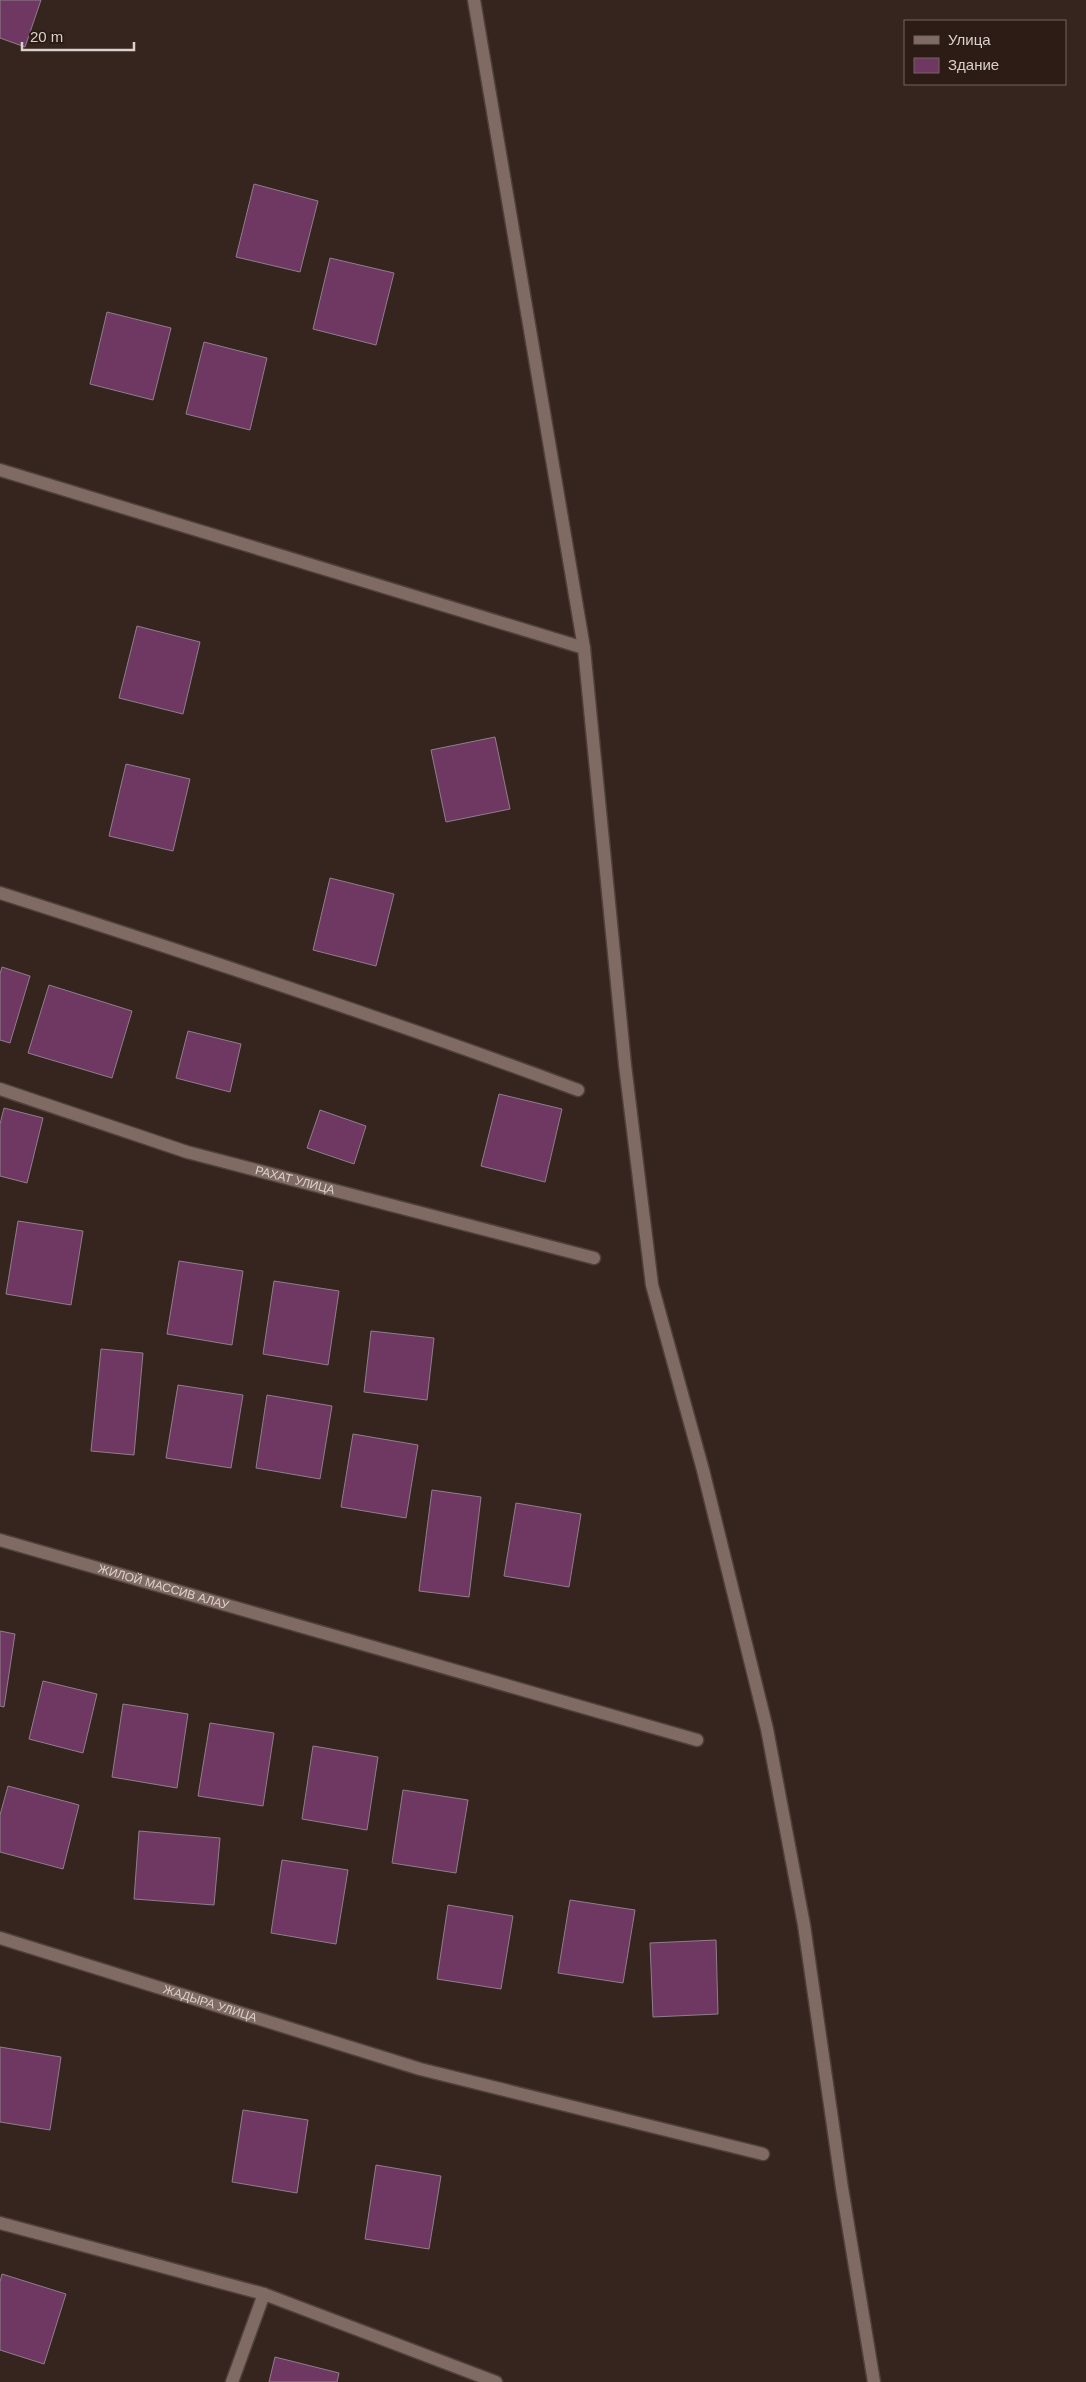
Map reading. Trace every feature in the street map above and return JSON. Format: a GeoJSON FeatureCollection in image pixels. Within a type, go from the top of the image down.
{"type":"FeatureCollection","features":[{"type":"Feature","properties":{"kind":"street"},"geometry":{"type":"LineString","coordinates":[[474,0],[584,648],[625,1065],[652,1284],[703,1470],[767,1730],[804,1925],[842,2188],[874,2382]]}},
{"type":"Feature","properties":{"kind":"street"},"geometry":{"type":"LineString","coordinates":[[0,470],[584,648]]}},
{"type":"Feature","properties":{"kind":"street"},"geometry":{"type":"LineString","coordinates":[[0,893],[175,949],[443,1040],[578,1090]]}},
{"type":"Feature","properties":{"kind":"street","name":"РАХАТ УЛИЦА"},"geometry":{"type":"LineString","coordinates":[[0,1089],[187,1152],[594,1258]]}},
{"type":"Feature","properties":{"kind":"street","name":"ЖИЛОЙ МАССИВ АЛАУ"},"geometry":{"type":"LineString","coordinates":[[0,1540],[327,1636],[697,1740]]}},
{"type":"Feature","properties":{"kind":"street","name":"ЖАДЫРА УЛИЦА"},"geometry":{"type":"LineString","coordinates":[[0,1938],[420,2068],[763,2154]]}},
{"type":"Feature","properties":{"kind":"street"},"geometry":{"type":"LineString","coordinates":[[0,2222],[264,2294],[496,2382]]}},
{"type":"Feature","properties":{"kind":"street"},"geometry":{"type":"LineString","coordinates":[[232,2382],[264,2294]]}},
{"type":"Feature","properties":{"kind":"building"},"geometry":{"type":"Polygon","coordinates":[[[0,0],[41,0],[25,47],[0,38],[0,0]]]}},
{"type":"Feature","properties":{"kind":"building"},"geometry":{"type":"Polygon","coordinates":[[[254,184],[318,201],[300,272],[236,257],[254,184]]]}},
{"type":"Feature","properties":{"kind":"building"},"geometry":{"type":"Polygon","coordinates":[[[330,258],[394,273],[376,345],[313,329],[330,258]]]}},
{"type":"Feature","properties":{"kind":"building"},"geometry":{"type":"Polygon","coordinates":[[[107,312],[171,328],[153,400],[90,384],[107,312]]]}},
{"type":"Feature","properties":{"kind":"building"},"geometry":{"type":"Polygon","coordinates":[[[204,342],[267,358],[250,430],[186,414],[204,342]]]}},
{"type":"Feature","properties":{"kind":"building"},"geometry":{"type":"Polygon","coordinates":[[[137,626],[200,642],[183,714],[119,698],[137,626]]]}},
{"type":"Feature","properties":{"kind":"building"},"geometry":{"type":"Polygon","coordinates":[[[495,737],[510,809],[446,822],[431,750],[495,737]]]}},
{"type":"Feature","properties":{"kind":"building"},"geometry":{"type":"Polygon","coordinates":[[[126,764],[190,779],[173,851],[109,836],[126,764]]]}},
{"type":"Feature","properties":{"kind":"building"},"geometry":{"type":"Polygon","coordinates":[[[330,878],[394,894],[376,966],[313,950],[330,878]]]}},
{"type":"Feature","properties":{"kind":"building"},"geometry":{"type":"Polygon","coordinates":[[[2,967],[30,976],[10,1043],[0,1040],[0,974],[2,967]]]}},
{"type":"Feature","properties":{"kind":"building"},"geometry":{"type":"Polygon","coordinates":[[[49,985],[132,1011],[112,1078],[28,1053],[49,985]]]}},
{"type":"Feature","properties":{"kind":"building"},"geometry":{"type":"Polygon","coordinates":[[[188,1031],[241,1044],[230,1092],[176,1078],[188,1031]]]}},
{"type":"Feature","properties":{"kind":"building"},"geometry":{"type":"Polygon","coordinates":[[[499,1094],[562,1109],[545,1182],[481,1166],[499,1094]]]}},
{"type":"Feature","properties":{"kind":"building"},"geometry":{"type":"Polygon","coordinates":[[[4,1108],[43,1118],[27,1183],[0,1176],[0,1124],[4,1108]]]}},
{"type":"Feature","properties":{"kind":"building"},"geometry":{"type":"Polygon","coordinates":[[[320,1110],[366,1126],[354,1164],[307,1148],[320,1110]]]}},
{"type":"Feature","properties":{"kind":"building"},"geometry":{"type":"Polygon","coordinates":[[[18,1221],[83,1231],[71,1305],[6,1294],[18,1221]]]}},
{"type":"Feature","properties":{"kind":"building"},"geometry":{"type":"Polygon","coordinates":[[[179,1261],[243,1271],[232,1345],[167,1334],[179,1261]]]}},
{"type":"Feature","properties":{"kind":"building"},"geometry":{"type":"Polygon","coordinates":[[[274,1281],[339,1291],[328,1365],[263,1354],[274,1281]]]}},
{"type":"Feature","properties":{"kind":"building"},"geometry":{"type":"Polygon","coordinates":[[[371,1331],[434,1338],[427,1400],[364,1392],[371,1331]]]}},
{"type":"Feature","properties":{"kind":"building"},"geometry":{"type":"Polygon","coordinates":[[[101,1349],[143,1353],[134,1455],[91,1451],[101,1349]]]}},
{"type":"Feature","properties":{"kind":"building"},"geometry":{"type":"Polygon","coordinates":[[[178,1385],[243,1395],[231,1468],[166,1458],[178,1385]]]}},
{"type":"Feature","properties":{"kind":"building"},"geometry":{"type":"Polygon","coordinates":[[[267,1395],[332,1406],[320,1479],[256,1468],[267,1395]]]}},
{"type":"Feature","properties":{"kind":"building"},"geometry":{"type":"Polygon","coordinates":[[[353,1434],[418,1445],[406,1518],[341,1507],[353,1434]]]}},
{"type":"Feature","properties":{"kind":"building"},"geometry":{"type":"Polygon","coordinates":[[[432,1490],[481,1497],[469,1597],[419,1591],[432,1490]]]}},
{"type":"Feature","properties":{"kind":"building"},"geometry":{"type":"Polygon","coordinates":[[[516,1503],[581,1514],[569,1587],[504,1576],[516,1503]]]}},
{"type":"Feature","properties":{"kind":"building"},"geometry":{"type":"Polygon","coordinates":[[[0,1631],[15,1634],[4,1707],[0,1706],[0,1631]]]}},
{"type":"Feature","properties":{"kind":"building"},"geometry":{"type":"Polygon","coordinates":[[[43,1681],[97,1694],[83,1753],[29,1739],[43,1681]]]}},
{"type":"Feature","properties":{"kind":"building"},"geometry":{"type":"Polygon","coordinates":[[[123,1704],[188,1714],[177,1788],[112,1777],[123,1704]]]}},
{"type":"Feature","properties":{"kind":"building"},"geometry":{"type":"Polygon","coordinates":[[[210,1723],[274,1733],[263,1806],[198,1796],[210,1723]]]}},
{"type":"Feature","properties":{"kind":"building"},"geometry":{"type":"Polygon","coordinates":[[[313,1746],[378,1757],[367,1830],[302,1819],[313,1746]]]}},
{"type":"Feature","properties":{"kind":"building"},"geometry":{"type":"Polygon","coordinates":[[[8,1786],[79,1805],[63,1869],[0,1852],[0,1815],[8,1786]]]}},
{"type":"Feature","properties":{"kind":"building"},"geometry":{"type":"Polygon","coordinates":[[[403,1790],[468,1800],[456,1873],[392,1863],[403,1790]]]}},
{"type":"Feature","properties":{"kind":"building"},"geometry":{"type":"Polygon","coordinates":[[[139,1831],[220,1838],[214,1905],[134,1899],[139,1831]]]}},
{"type":"Feature","properties":{"kind":"building"},"geometry":{"type":"Polygon","coordinates":[[[282,1860],[348,1870],[336,1944],[271,1933],[282,1860]]]}},
{"type":"Feature","properties":{"kind":"building"},"geometry":{"type":"Polygon","coordinates":[[[570,1900],[635,1910],[623,1983],[558,1973],[570,1900]]]}},
{"type":"Feature","properties":{"kind":"building"},"geometry":{"type":"Polygon","coordinates":[[[448,1905],[513,1916],[501,1989],[437,1979],[448,1905]]]}},
{"type":"Feature","properties":{"kind":"building"},"geometry":{"type":"Polygon","coordinates":[[[716,1940],[718,2014],[653,2017],[650,1943],[716,1940]]]}},
{"type":"Feature","properties":{"kind":"building"},"geometry":{"type":"Polygon","coordinates":[[[0,2047],[61,2057],[50,2130],[0,2122],[0,2047]]]}},
{"type":"Feature","properties":{"kind":"building"},"geometry":{"type":"Polygon","coordinates":[[[243,2110],[308,2120],[297,2193],[232,2182],[243,2110]]]}},
{"type":"Feature","properties":{"kind":"building"},"geometry":{"type":"Polygon","coordinates":[[[376,2165],[441,2176],[429,2249],[365,2239],[376,2165]]]}},
{"type":"Feature","properties":{"kind":"building"},"geometry":{"type":"Polygon","coordinates":[[[2,2274],[66,2294],[44,2364],[0,2350],[0,2282],[2,2274]]]}},
{"type":"Feature","properties":{"kind":"building"},"geometry":{"type":"Polygon","coordinates":[[[275,2357],[339,2373],[337,2382],[269,2382],[275,2357]]]}}]}
